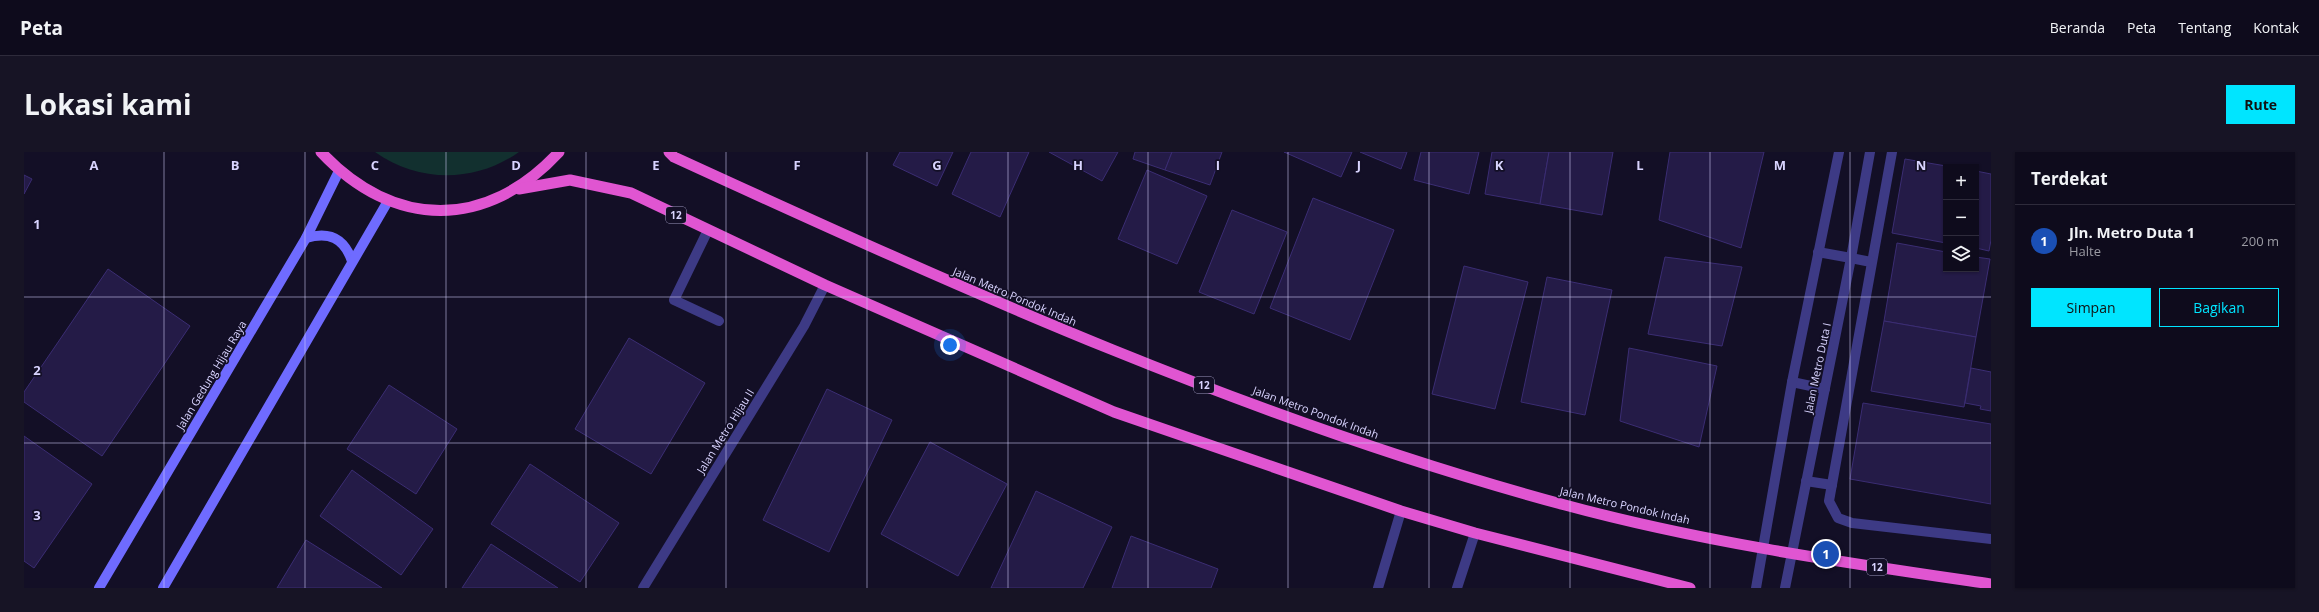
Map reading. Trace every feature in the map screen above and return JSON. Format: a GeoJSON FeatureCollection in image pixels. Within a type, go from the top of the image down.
{"type":"FeatureCollection","features":[{"type":"Feature","properties":{"kind":"highway","name":"12"},"geometry":{"type":"LineString","coordinates":[[321,152],[339,171],[362,188],[388,201],[409,207],[454,210],[476,206],[518,188],[540,172],[559,152]]}},
{"type":"Feature","properties":{"kind":"highway","name":"Jalan Metro Pondok Indah"},"geometry":{"type":"LineString","coordinates":[[669,152],[674,157],[857,241],[1053,327],[1289,417],[1424,464],[1567,506],[1763,550],[1991,584]]}},
{"type":"Feature","properties":{"kind":"highway","name":"12"},"geometry":{"type":"LineString","coordinates":[[518,188],[570,180],[631,193],[825,285],[1114,412],[1401,511],[1475,533],[1690,588]]}},
{"type":"Feature","properties":{"kind":"main road","name":"Jalan Gedung Hijau Raya"},"geometry":{"type":"LineString","coordinates":[[99,588],[306,238],[339,171]]}},
{"type":"Feature","properties":{"kind":"main road"},"geometry":{"type":"LineString","coordinates":[[163,588],[388,201]]}},
{"type":"Feature","properties":{"kind":"main road"},"geometry":{"type":"LineString","coordinates":[[306,238],[318,234],[329,236],[340,241],[348,250],[352,261]]}},
{"type":"Feature","properties":{"kind":"street","name":"Jalan Metro Duta I"},"geometry":{"type":"LineString","coordinates":[[1756,588],[1792,382],[1839,152]]}},
{"type":"Feature","properties":{"kind":"street","name":"Jalan Metro Duta I"},"geometry":{"type":"LineString","coordinates":[[1785,588],[1851,258],[1870,152]]}},
{"type":"Feature","properties":{"kind":"street"},"geometry":{"type":"LineString","coordinates":[[1892,152],[1829,501],[1832,510],[1838,518],[1852,523],[1991,539]]}},
{"type":"Feature","properties":{"kind":"street"},"geometry":{"type":"LineString","coordinates":[[708,230],[674,300],[719,321]]}},
{"type":"Feature","properties":{"kind":"street"},"geometry":{"type":"LineString","coordinates":[[1818,252],[1872,262]]}},
{"type":"Feature","properties":{"kind":"street","name":"Jalan Metro Hijau II"},"geometry":{"type":"LineString","coordinates":[[643,588],[800,333],[825,285]]}},
{"type":"Feature","properties":{"kind":"street"},"geometry":{"type":"LineString","coordinates":[[1792,382],[1825,388]]}},
{"type":"Feature","properties":{"kind":"street"},"geometry":{"type":"LineString","coordinates":[[1806,481],[1832,486]]}},
{"type":"Feature","properties":{"kind":"street"},"geometry":{"type":"LineString","coordinates":[[1378,588],[1401,511]]}},
{"type":"Feature","properties":{"kind":"street"},"geometry":{"type":"LineString","coordinates":[[1457,588],[1475,533]]}},
{"type":"Feature","properties":{"kind":"green space"},"geometry":{"type":"Polygon","coordinates":[[[375,152],[519,152],[502,162],[484,169],[466,174],[447,175],[428,174],[410,169],[392,162],[375,152]]]}},
{"type":"Feature","properties":{"kind":"building"},"geometry":{"type":"Polygon","coordinates":[[[900,152],[953,152],[937,186],[893,165],[900,152]]]}},
{"type":"Feature","properties":{"kind":"building"},"geometry":{"type":"Polygon","coordinates":[[[971,152],[1029,152],[1000,217],[952,194],[971,152]]]}},
{"type":"Feature","properties":{"kind":"building"},"geometry":{"type":"Polygon","coordinates":[[[1049,152],[1118,152],[1102,181],[1049,152]]]}},
{"type":"Feature","properties":{"kind":"building"},"geometry":{"type":"Polygon","coordinates":[[[1135,152],[1172,152],[1165,170],[1133,159],[1135,152]]]}},
{"type":"Feature","properties":{"kind":"building"},"geometry":{"type":"Polygon","coordinates":[[[1172,152],[1222,152],[1210,185],[1165,170],[1172,152]]]}},
{"type":"Feature","properties":{"kind":"building"},"geometry":{"type":"Polygon","coordinates":[[[1284,152],[1352,152],[1341,177],[1284,152]]]}},
{"type":"Feature","properties":{"kind":"building"},"geometry":{"type":"Polygon","coordinates":[[[1360,152],[1407,152],[1401,169],[1360,152]]]}},
{"type":"Feature","properties":{"kind":"building"},"geometry":{"type":"Polygon","coordinates":[[[1421,152],[1479,152],[1469,194],[1414,180],[1421,152]]]}},
{"type":"Feature","properties":{"kind":"building"},"geometry":{"type":"Polygon","coordinates":[[[1492,152],[1549,152],[1540,204],[1485,194],[1492,152]]]}},
{"type":"Feature","properties":{"kind":"building"},"geometry":{"type":"Polygon","coordinates":[[[1549,152],[1613,152],[1602,215],[1540,204],[1549,152]]]}},
{"type":"Feature","properties":{"kind":"building"},"geometry":{"type":"Polygon","coordinates":[[[1670,152],[1764,152],[1741,248],[1659,220],[1670,152]]]}},
{"type":"Feature","properties":{"kind":"building"},"geometry":{"type":"Polygon","coordinates":[[[1905,159],[1943,165],[1943,242],[1892,233],[1905,159]]]}},
{"type":"Feature","properties":{"kind":"building"},"geometry":{"type":"Polygon","coordinates":[[[1147,170],[1207,196],[1177,264],[1118,239],[1147,170]]]}},
{"type":"Feature","properties":{"kind":"building"},"geometry":{"type":"Polygon","coordinates":[[[1979,172],[1991,174],[1991,240],[1989,251],[1979,249],[1979,172]]]}},
{"type":"Feature","properties":{"kind":"building"},"geometry":{"type":"Polygon","coordinates":[[[24,175],[32,179],[24,194],[24,175]]]}},
{"type":"Feature","properties":{"kind":"building"},"geometry":{"type":"Polygon","coordinates":[[[1313,198],[1394,230],[1350,340],[1270,308],[1313,198]]]}},
{"type":"Feature","properties":{"kind":"building"},"geometry":{"type":"Polygon","coordinates":[[[1232,210],[1287,232],[1254,314],[1199,292],[1232,210]]]}},
{"type":"Feature","properties":{"kind":"building"},"geometry":{"type":"Polygon","coordinates":[[[1897,243],[1943,251],[1943,272],[1979,272],[1979,257],[1990,259],[1976,337],[1884,321],[1897,243]]]}},
{"type":"Feature","properties":{"kind":"building"},"geometry":{"type":"Polygon","coordinates":[[[1665,257],[1742,267],[1722,346],[1648,334],[1665,257]]]}},
{"type":"Feature","properties":{"kind":"building"},"geometry":{"type":"Polygon","coordinates":[[[1464,266],[1528,282],[1495,409],[1432,394],[1464,266]]]}},
{"type":"Feature","properties":{"kind":"building"},"geometry":{"type":"Polygon","coordinates":[[[108,269],[190,326],[102,456],[24,402],[24,392],[108,269]]]}},
{"type":"Feature","properties":{"kind":"building"},"geometry":{"type":"Polygon","coordinates":[[[1547,277],[1612,290],[1585,415],[1521,402],[1547,277]]]}},
{"type":"Feature","properties":{"kind":"building"},"geometry":{"type":"Polygon","coordinates":[[[1884,321],[1976,337],[1964,407],[1871,391],[1884,321]]]}},
{"type":"Feature","properties":{"kind":"building"},"geometry":{"type":"Polygon","coordinates":[[[629,338],[705,383],[651,474],[575,429],[629,338]]]}},
{"type":"Feature","properties":{"kind":"building"},"geometry":{"type":"Polygon","coordinates":[[[1629,348],[1717,366],[1699,447],[1620,421],[1629,348]]]}},
{"type":"Feature","properties":{"kind":"building"},"geometry":{"type":"Polygon","coordinates":[[[1971,368],[1991,372],[1991,411],[1980,409],[1981,406],[1965,403],[1971,368]]]}},
{"type":"Feature","properties":{"kind":"building"},"geometry":{"type":"Polygon","coordinates":[[[389,385],[457,429],[416,494],[347,449],[389,385]]]}},
{"type":"Feature","properties":{"kind":"building"},"geometry":{"type":"Polygon","coordinates":[[[827,389],[892,420],[829,552],[763,520],[827,389]]]}},
{"type":"Feature","properties":{"kind":"building"},"geometry":{"type":"Polygon","coordinates":[[[1863,403],[1991,424],[1991,504],[1850,479],[1863,403]]]}},
{"type":"Feature","properties":{"kind":"building"},"geometry":{"type":"Polygon","coordinates":[[[24,436],[92,484],[34,568],[24,561],[24,436]]]}},
{"type":"Feature","properties":{"kind":"building"},"geometry":{"type":"Polygon","coordinates":[[[930,442],[1007,484],[958,576],[881,534],[930,442]]]}},
{"type":"Feature","properties":{"kind":"building"},"geometry":{"type":"Polygon","coordinates":[[[530,464],[619,523],[580,582],[491,524],[530,464]]]}},
{"type":"Feature","properties":{"kind":"building"},"geometry":{"type":"Polygon","coordinates":[[[352,470],[433,529],[401,575],[320,516],[352,470]]]}},
{"type":"Feature","properties":{"kind":"building"},"geometry":{"type":"Polygon","coordinates":[[[1036,491],[1112,527],[1083,588],[991,588],[1036,491]]]}},
{"type":"Feature","properties":{"kind":"building"},"geometry":{"type":"Polygon","coordinates":[[[1131,536],[1218,569],[1211,588],[1112,588],[1131,536]]]}},
{"type":"Feature","properties":{"kind":"building"},"geometry":{"type":"Polygon","coordinates":[[[306,540],[382,588],[277,588],[306,540]]]}},
{"type":"Feature","properties":{"kind":"building"},"geometry":{"type":"Polygon","coordinates":[[[491,544],[558,588],[462,588],[491,544]]]}},
{"type":"Feature","properties":{"kind":"place","name":"Jln. Metro Duta 1"},"geometry":{"type":"Point","coordinates":[1826,554]}}]}
